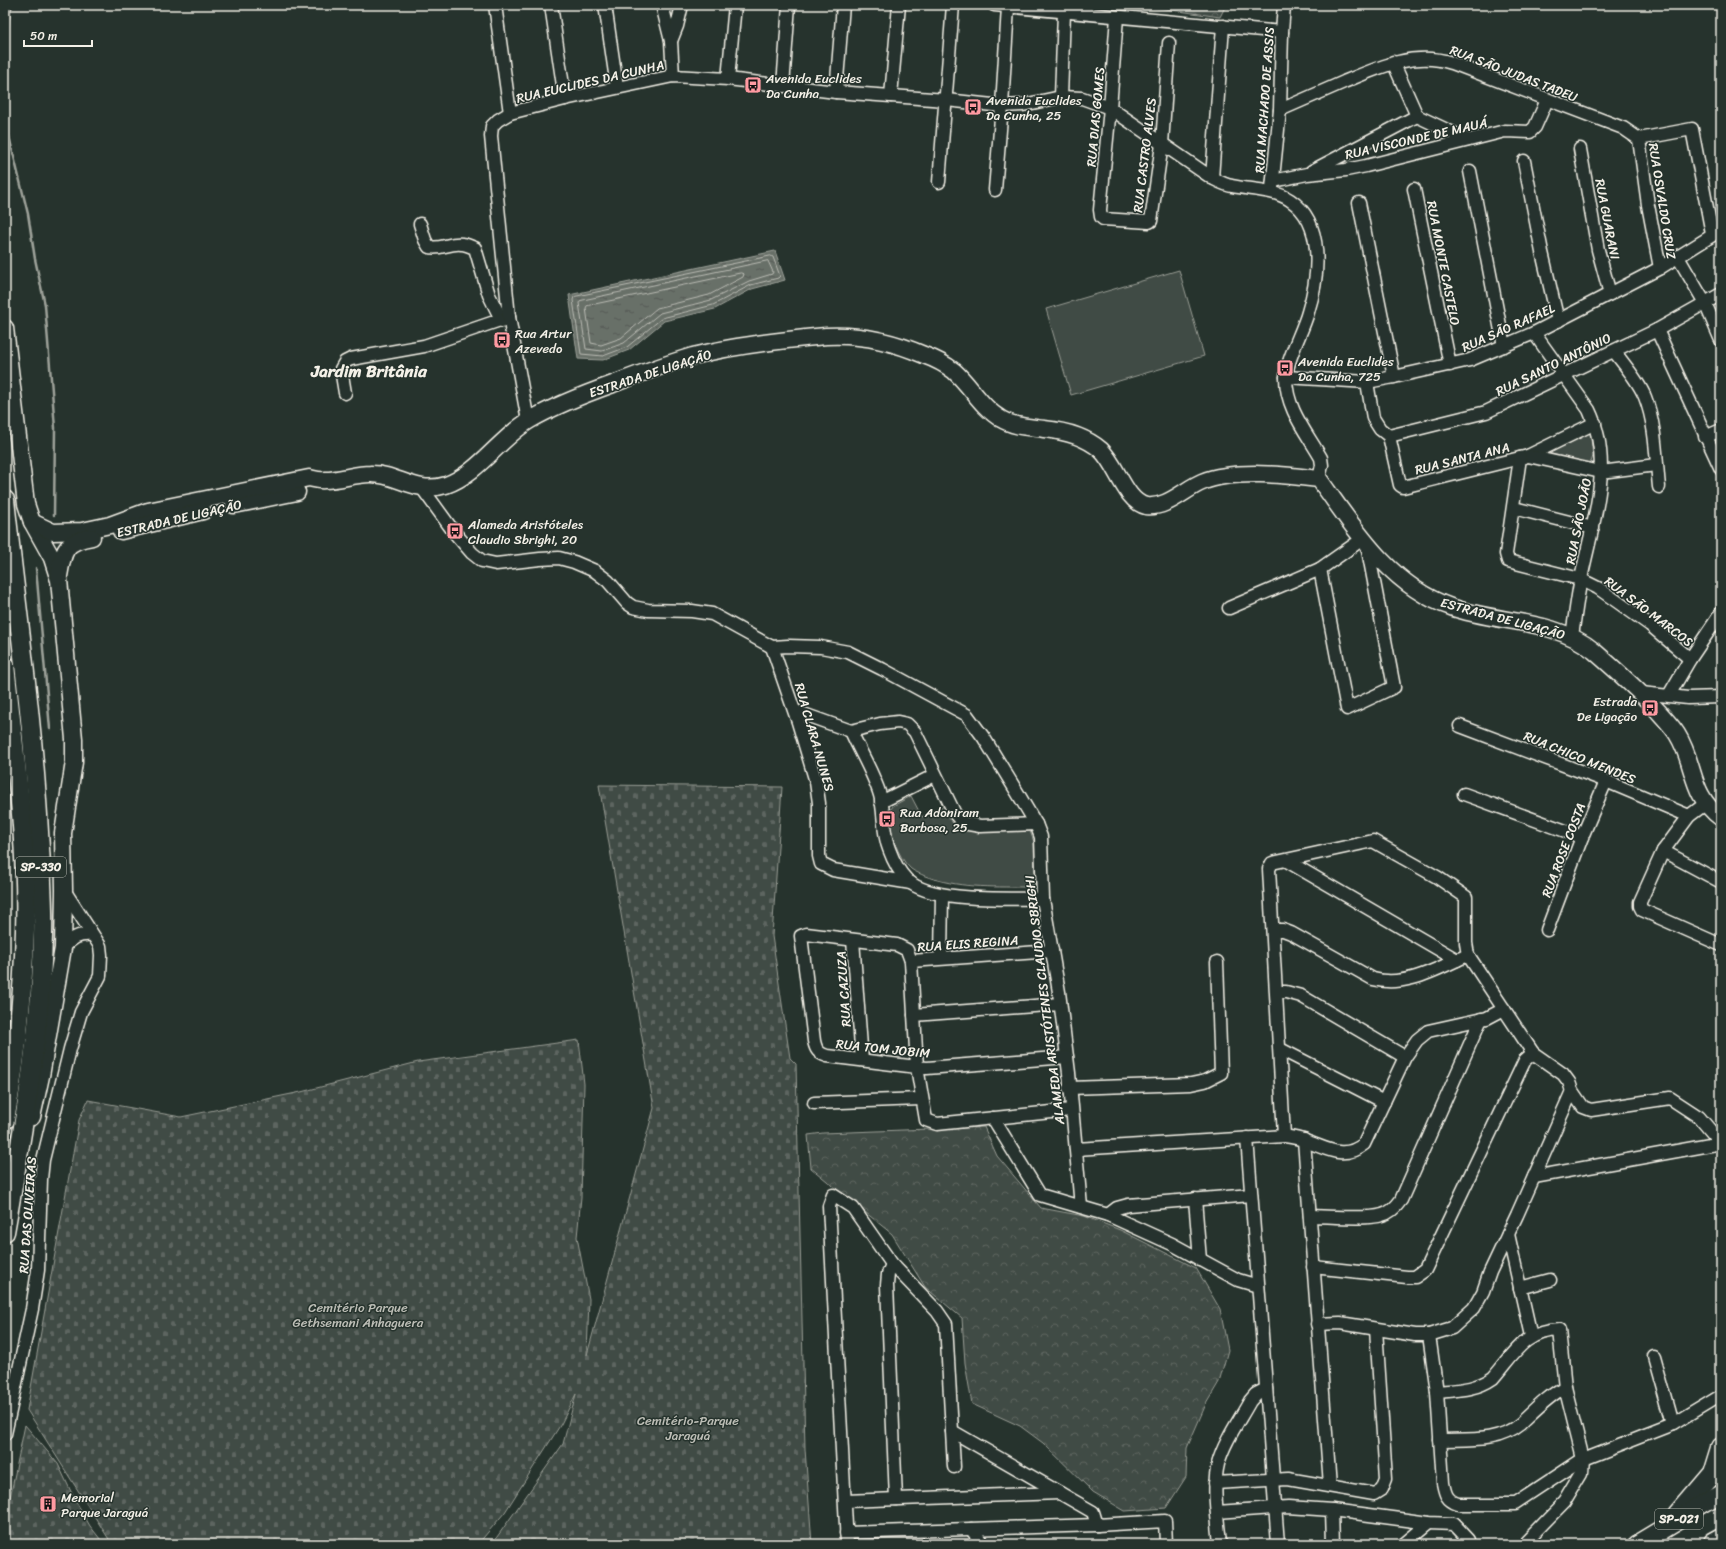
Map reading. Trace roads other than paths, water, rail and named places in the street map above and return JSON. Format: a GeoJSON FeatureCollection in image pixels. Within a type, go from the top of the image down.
{"type":"FeatureCollection","features":[{"type":"Feature","properties":{"kind":"highway","name":"SP-330"},"geometry":{"type":"LineString","coordinates":[[5,500],[35,760],[43,935],[34,1042],[6,1227]]}},
{"type":"Feature","properties":{"kind":"highway","name":"SP-330"},"geometry":{"type":"LineString","coordinates":[[5,665],[21,821],[25,930],[17,1049],[5,1120]]}},
{"type":"Feature","properties":{"kind":"highway"},"geometry":{"type":"LineString","coordinates":[[1669,1525],[1713,1473],[1721,1447]]}},
{"type":"Feature","properties":{"kind":"highway","name":"SP-021"},"geometry":{"type":"LineString","coordinates":[[1638,1544],[1721,1494]]}},
{"type":"Feature","properties":{"kind":"highway","name":"SP-021"},"geometry":{"type":"LineString","coordinates":[[1712,1544],[1721,1539]]}},
{"type":"Feature","properties":{"kind":"main road"},"geometry":{"type":"LineString","coordinates":[[5,328],[26,504],[32,522],[52,558],[59,580],[74,739],[74,762],[62,833],[64,890],[63,948],[41,1076],[6,1227]]}},
{"type":"Feature","properties":{"kind":"main road","name":"ESTRADA DE LIGAÇÃO"},"geometry":{"type":"LineString","coordinates":[[32,522],[53,532],[82,531],[110,525],[148,511],[309,478],[324,480],[371,474],[381,475],[422,488],[447,485],[460,478],[484,460],[528,421],[593,391],[691,357],[743,345],[827,336],[864,336],[902,345],[944,364],[954,371],[985,405],[1002,420],[1019,426],[1059,431],[1086,440],[1101,450],[1112,462],[1128,492],[1133,498],[1144,505],[1160,505],[1205,481],[1229,476],[1264,474],[1319,479],[1365,540],[1393,571],[1413,588],[1452,608],[1533,625],[1572,636],[1593,650],[1641,693],[1678,735],[1687,756],[1695,783],[1705,804],[1721,818]]}},
{"type":"Feature","properties":{"kind":"main road","name":"ESTRADA DE LIGAÇÃO"},"geometry":{"type":"LineString","coordinates":[[59,580],[63,554],[67,547],[76,541],[109,535],[139,526],[311,488],[324,480]]}},
{"type":"Feature","properties":{"kind":"street"},"geometry":{"type":"LineString","coordinates":[[496,5],[510,113]]}},
{"type":"Feature","properties":{"kind":"street"},"geometry":{"type":"LineString","coordinates":[[551,5],[565,98]]}},
{"type":"Feature","properties":{"kind":"street"},"geometry":{"type":"LineString","coordinates":[[605,5],[617,87]]}},
{"type":"Feature","properties":{"kind":"street"},"geometry":{"type":"LineString","coordinates":[[662,5],[671,41],[673,76]]}},
{"type":"Feature","properties":{"kind":"street"},"geometry":{"type":"LineString","coordinates":[[671,41],[678,26],[682,5]]}},
{"type":"Feature","properties":{"kind":"street"},"geometry":{"type":"LineString","coordinates":[[728,80],[735,5]]}},
{"type":"Feature","properties":{"kind":"street"},"geometry":{"type":"LineString","coordinates":[[783,86],[789,5]]}},
{"type":"Feature","properties":{"kind":"street"},"geometry":{"type":"LineString","coordinates":[[836,92],[844,5]]}},
{"type":"Feature","properties":{"kind":"street"},"geometry":{"type":"LineString","coordinates":[[891,96],[899,5]]}},
{"type":"Feature","properties":{"kind":"street"},"geometry":{"type":"LineString","coordinates":[[940,182],[953,5]]}},
{"type":"Feature","properties":{"kind":"street"},"geometry":{"type":"LineString","coordinates":[[994,5],[1282,32]]}},
{"type":"Feature","properties":{"kind":"street","name":"RUA MACHADO DE ASSIS"},"geometry":{"type":"LineString","coordinates":[[1272,187],[1280,110],[1282,32],[1286,6]]}},
{"type":"Feature","properties":{"kind":"street"},"geometry":{"type":"LineString","coordinates":[[995,190],[1008,7]]}},
{"type":"Feature","properties":{"kind":"street"},"geometry":{"type":"LineString","coordinates":[[1061,97],[1064,12]]}},
{"type":"Feature","properties":{"kind":"street","name":"RUA DIAS GOMES"},"geometry":{"type":"LineString","coordinates":[[1102,218],[1100,210],[1117,17]]}},
{"type":"Feature","properties":{"kind":"street"},"geometry":{"type":"LineString","coordinates":[[1212,178],[1222,26]]}},
{"type":"Feature","properties":{"kind":"street","name":"RUA CASTRO ALVES"},"geometry":{"type":"LineString","coordinates":[[1102,218],[1108,220],[1151,221],[1162,144],[1169,43]]}},
{"type":"Feature","properties":{"kind":"street","name":"RUA SÃO JUDAS TADEU"},"geometry":{"type":"LineString","coordinates":[[1280,110],[1393,62],[1426,58],[1447,61],[1623,128],[1639,138]]}},
{"type":"Feature","properties":{"kind":"street"},"geometry":{"type":"LineString","coordinates":[[1393,62],[1417,116],[1468,140]]}},
{"type":"Feature","properties":{"kind":"street","name":"RUA EUCLIDES DA CUNHA"},"geometry":{"type":"LineString","coordinates":[[528,421],[505,319],[491,136],[492,126],[498,120],[510,113],[565,98],[673,76],[1002,106],[1032,104],[1061,97],[1082,98],[1110,108],[1212,178],[1229,186],[1272,187],[1289,199],[1305,214],[1312,226],[1316,248],[1312,294],[1308,312],[1286,377],[1289,401],[1321,458],[1322,465],[1319,479]]}},
{"type":"Feature","properties":{"kind":"street","name":"RUA VISCONDE DE MAUÁ"},"geometry":{"type":"LineString","coordinates":[[1272,187],[1307,174],[1346,170],[1366,166],[1505,131],[1532,131],[1547,100]]}},
{"type":"Feature","properties":{"kind":"street"},"geometry":{"type":"LineString","coordinates":[[1307,174],[1417,116]]}},
{"type":"Feature","properties":{"kind":"street"},"geometry":{"type":"LineString","coordinates":[[1639,138],[1690,129],[1693,130],[1717,232]]}},
{"type":"Feature","properties":{"kind":"street","name":"RUA OSVALDO CRUZ"},"geometry":{"type":"LineString","coordinates":[[1639,138],[1648,205],[1660,268]]}},
{"type":"Feature","properties":{"kind":"street","name":"RUA GUARANI"},"geometry":{"type":"LineString","coordinates":[[1580,149],[1598,250],[1610,294]]}},
{"type":"Feature","properties":{"kind":"street"},"geometry":{"type":"LineString","coordinates":[[1524,160],[1542,252],[1558,321]]}},
{"type":"Feature","properties":{"kind":"street"},"geometry":{"type":"LineString","coordinates":[[1470,171],[1504,346]]}},
{"type":"Feature","properties":{"kind":"street","name":"RUA MONTE CASTELO"},"geometry":{"type":"LineString","coordinates":[[1414,189],[1450,365]]}},
{"type":"Feature","properties":{"kind":"street"},"geometry":{"type":"LineString","coordinates":[[1359,203],[1394,377]]}},
{"type":"Feature","properties":{"kind":"street"},"geometry":{"type":"LineString","coordinates":[[344,393],[341,369],[345,362],[351,359],[424,346],[505,319],[489,295],[475,248],[463,244],[437,249],[430,248],[425,240],[420,224]]}},
{"type":"Feature","properties":{"kind":"street","name":"RUA SÃO RAFAEL"},"geometry":{"type":"LineString","coordinates":[[1286,377],[1367,382],[1470,360],[1534,333],[1558,321],[1660,268],[1717,232]]}},
{"type":"Feature","properties":{"kind":"street"},"geometry":{"type":"LineString","coordinates":[[1678,257],[1705,303],[1721,340]]}},
{"type":"Feature","properties":{"kind":"street","name":"RUA SANTO ANTÔNIO"},"geometry":{"type":"LineString","coordinates":[[1389,436],[1486,412],[1657,330],[1721,294]]}},
{"type":"Feature","properties":{"kind":"street"},"geometry":{"type":"LineString","coordinates":[[1657,330],[1721,469]]}},
{"type":"Feature","properties":{"kind":"street","name":"RUA SÃO JOÃO"},"geometry":{"type":"LineString","coordinates":[[1534,333],[1589,410],[1595,423],[1599,444],[1601,472],[1600,486],[1594,528],[1580,580],[1572,636]]}},
{"type":"Feature","properties":{"kind":"street"},"geometry":{"type":"LineString","coordinates":[[1614,351],[1641,388],[1645,398],[1653,434],[1659,487]]}},
{"type":"Feature","properties":{"kind":"street"},"geometry":{"type":"LineString","coordinates":[[1367,382],[1373,418],[1380,429],[1389,436]]}},
{"type":"Feature","properties":{"kind":"street","name":"RUA SANTA ANA"},"geometry":{"type":"LineString","coordinates":[[1389,436],[1400,485],[1403,487],[1524,457],[1595,423]]}},
{"type":"Feature","properties":{"kind":"street"},"geometry":{"type":"LineString","coordinates":[[1705,437],[1721,430]]}},
{"type":"Feature","properties":{"kind":"street","name":"RUA SANTA ANA"},"geometry":{"type":"LineString","coordinates":[[1524,457],[1601,472],[1656,464]]}},
{"type":"Feature","properties":{"kind":"street","name":"RUA SÃO MARCOS"},"geometry":{"type":"LineString","coordinates":[[1524,457],[1506,554],[1508,561],[1580,580],[1598,588],[1621,604],[1690,659]]}},
{"type":"Feature","properties":{"kind":"street"},"geometry":{"type":"LineString","coordinates":[[422,488],[472,553],[482,561],[496,564],[559,558],[574,562],[595,571],[608,581],[622,598],[633,607],[648,610],[692,611],[712,614],[772,647]]}},
{"type":"Feature","properties":{"kind":"street"},"geometry":{"type":"LineString","coordinates":[[1514,508],[1594,528]]}},
{"type":"Feature","properties":{"kind":"street"},"geometry":{"type":"LineString","coordinates":[[1229,608],[1320,569],[1365,540],[1394,687],[1347,709],[1320,569]]}},
{"type":"Feature","properties":{"kind":"street"},"geometry":{"type":"LineString","coordinates":[[1669,695],[1690,659],[1721,613]]}},
{"type":"Feature","properties":{"kind":"street","name":"RUA CLARA NUNES"},"geometry":{"type":"LineString","coordinates":[[772,647],[795,712],[818,792],[820,817],[819,856],[821,864],[833,870],[911,883]]}},
{"type":"Feature","properties":{"kind":"street","name":"ALAMEDA ARISTÓTENES CLAUDIO SBRIGHI"},"geometry":{"type":"LineString","coordinates":[[772,647],[821,647],[848,652],[882,668],[966,715],[984,738],[1036,824],[1041,837],[1044,899],[1067,1056],[1080,1207]]}},
{"type":"Feature","properties":{"kind":"street"},"geometry":{"type":"LineString","coordinates":[[1641,693],[1706,699],[1721,697]]}},
{"type":"Feature","properties":{"kind":"street"},"geometry":{"type":"LineString","coordinates":[[795,712],[851,731],[898,722],[908,724],[915,732],[955,814],[963,824],[980,826],[1036,824]]}},
{"type":"Feature","properties":{"kind":"street","name":"RUA CHICO MENDES"},"geometry":{"type":"LineString","coordinates":[[1460,726],[1606,781],[1690,816]]}},
{"type":"Feature","properties":{"kind":"street"},"geometry":{"type":"LineString","coordinates":[[851,731],[874,778],[881,802],[888,847],[899,870],[911,883],[942,895],[957,897],[1044,899]]}},
{"type":"Feature","properties":{"kind":"street"},"geometry":{"type":"LineString","coordinates":[[881,802],[935,775]]}},
{"type":"Feature","properties":{"kind":"street","name":"RUA ROSE COSTA"},"geometry":{"type":"LineString","coordinates":[[1547,930],[1582,837],[1606,781]]}},
{"type":"Feature","properties":{"kind":"street"},"geometry":{"type":"LineString","coordinates":[[1464,794],[1582,837]]}},
{"type":"Feature","properties":{"kind":"street"},"geometry":{"type":"LineString","coordinates":[[1705,804],[1690,816],[1663,851],[1640,902],[1640,906],[1642,910],[1721,944]]}},
{"type":"Feature","properties":{"kind":"street"},"geometry":{"type":"LineString","coordinates":[[1284,1136],[1269,869],[1272,863],[1287,861],[1373,841],[1438,877],[1466,897],[1466,943],[1463,957]]}},
{"type":"Feature","properties":{"kind":"street"},"geometry":{"type":"LineString","coordinates":[[1663,851],[1721,882]]}},
{"type":"Feature","properties":{"kind":"street"},"geometry":{"type":"LineString","coordinates":[[1287,861],[1463,957],[1504,1009],[1533,1053],[1563,1074],[1583,1107],[1591,1110],[1670,1098],[1699,1117],[1721,1143],[1534,1177]]}},
{"type":"Feature","properties":{"kind":"street","name":"RUA DAS OLIVEIRAS"},"geometry":{"type":"LineString","coordinates":[[5,1434],[32,1309],[38,1270],[40,1240],[40,1187],[43,1160],[79,1018],[100,976],[100,946],[64,890]]}},
{"type":"Feature","properties":{"kind":"street"},"geometry":{"type":"LineString","coordinates":[[941,958],[942,895]]}},
{"type":"Feature","properties":{"kind":"street"},"geometry":{"type":"LineString","coordinates":[[1273,930],[1283,930],[1291,933],[1373,979],[1380,981],[1395,982],[1407,980],[1463,957]]}},
{"type":"Feature","properties":{"kind":"street"},"geometry":{"type":"LineString","coordinates":[[63,948],[73,939],[82,934],[92,935]]}},
{"type":"Feature","properties":{"kind":"street","name":"RUA TOM JOBIM"},"geometry":{"type":"LineString","coordinates":[[854,940],[803,935],[800,939],[815,1047],[818,1052],[827,1056],[918,1067],[947,1067],[1067,1056]]}},
{"type":"Feature","properties":{"kind":"street"},"geometry":{"type":"LineString","coordinates":[[854,940],[901,946],[907,950],[911,961],[921,1099],[926,1120],[937,1124],[1071,1110]]}},
{"type":"Feature","properties":{"kind":"street","name":"RUA CAZUZA"},"geometry":{"type":"LineString","coordinates":[[854,940],[862,1060]]}},
{"type":"Feature","properties":{"kind":"street","name":"RUA ELIS REGINA"},"geometry":{"type":"LineString","coordinates":[[911,961],[1052,951]]}},
{"type":"Feature","properties":{"kind":"street"},"geometry":{"type":"LineString","coordinates":[[1069,1088],[1191,1084],[1205,1080],[1221,1072],[1217,962]]}},
{"type":"Feature","properties":{"kind":"street"},"geometry":{"type":"LineString","coordinates":[[1277,992],[1286,992],[1300,996],[1405,1057]]}},
{"type":"Feature","properties":{"kind":"street"},"geometry":{"type":"LineString","coordinates":[[914,1015],[1060,1004]]}},
{"type":"Feature","properties":{"kind":"street"},"geometry":{"type":"LineString","coordinates":[[1076,1149],[1284,1136],[1304,1140],[1333,1152],[1356,1150],[1364,1144],[1405,1057],[1416,1040],[1428,1031],[1481,1019],[1504,1009]]}},
{"type":"Feature","properties":{"kind":"street"},"geometry":{"type":"LineString","coordinates":[[1310,1216],[1373,1217],[1387,1213],[1397,1206],[1481,1019]]}},
{"type":"Feature","properties":{"kind":"street"},"geometry":{"type":"LineString","coordinates":[[1280,1049],[1384,1102]]}},
{"type":"Feature","properties":{"kind":"street"},"geometry":{"type":"LineString","coordinates":[[1313,1267],[1407,1277],[1416,1276],[1425,1270],[1525,1060],[1533,1053]]}},
{"type":"Feature","properties":{"kind":"street"},"geometry":{"type":"LineString","coordinates":[[1317,1324],[1340,1323],[1429,1336],[1452,1328],[1474,1308],[1483,1292],[1490,1272],[1572,1091]]}},
{"type":"Feature","properties":{"kind":"street"},"geometry":{"type":"LineString","coordinates":[[814,1103],[921,1099]]}},
{"type":"Feature","properties":{"kind":"street"},"geometry":{"type":"LineString","coordinates":[[993,1118],[1040,1195],[1108,1215],[1151,1234],[1238,1280],[1258,1286]]}},
{"type":"Feature","properties":{"kind":"street"},"geometry":{"type":"LineString","coordinates":[[1246,1138],[1278,1544]]}},
{"type":"Feature","properties":{"kind":"street"},"geometry":{"type":"LineString","coordinates":[[1304,1140],[1330,1486]]}},
{"type":"Feature","properties":{"kind":"street"},"geometry":{"type":"LineString","coordinates":[[954,1467],[946,1324],[937,1311],[892,1264],[853,1208],[833,1195],[829,1206],[846,1539],[971,1529],[1165,1521],[1166,1544]]}},
{"type":"Feature","properties":{"kind":"street"},"geometry":{"type":"LineString","coordinates":[[1108,1215],[1117,1208],[1128,1205],[1251,1195]]}},
{"type":"Feature","properties":{"kind":"street"},"geometry":{"type":"LineString","coordinates":[[1195,1199],[1200,1260]]}},
{"type":"Feature","properties":{"kind":"street"},"geometry":{"type":"LineString","coordinates":[[1508,1234],[1531,1336]]}},
{"type":"Feature","properties":{"kind":"street"},"geometry":{"type":"LineString","coordinates":[[892,1264],[888,1274],[887,1285],[896,1499]]}},
{"type":"Feature","properties":{"kind":"street"},"geometry":{"type":"LineString","coordinates":[[1520,1288],[1550,1280]]}},
{"type":"Feature","properties":{"kind":"street"},"geometry":{"type":"LineString","coordinates":[[1216,1483],[1288,1479],[1374,1494],[1382,1489],[1386,1479],[1376,1329]]}},
{"type":"Feature","properties":{"kind":"street"},"geometry":{"type":"LineString","coordinates":[[1437,1392],[1471,1389],[1486,1383],[1493,1378],[1521,1344],[1531,1336],[1547,1331],[1559,1330],[1565,1387],[1584,1458],[1582,1472],[1564,1502],[1523,1544]]}},
{"type":"Feature","properties":{"kind":"street"},"geometry":{"type":"LineString","coordinates":[[1429,1336],[1437,1392],[1443,1483],[1446,1496],[1451,1501],[1458,1504],[1515,1504],[1584,1458],[1673,1424],[1721,1395]]}},
{"type":"Feature","properties":{"kind":"street"},"geometry":{"type":"LineString","coordinates":[[1654,1356],[1673,1424]]}},
{"type":"Feature","properties":{"kind":"street"},"geometry":{"type":"LineString","coordinates":[[1440,1440],[1483,1439],[1505,1434],[1519,1425],[1558,1391],[1565,1387]]}},
{"type":"Feature","properties":{"kind":"street"},"geometry":{"type":"LineString","coordinates":[[1220,1544],[1216,1483],[1220,1458],[1250,1401],[1256,1394],[1266,1389]]}},
{"type":"Feature","properties":{"kind":"street"},"geometry":{"type":"LineString","coordinates":[[952,1431],[1093,1512],[1097,1525]]}},
{"type":"Feature","properties":{"kind":"street"},"geometry":{"type":"LineString","coordinates":[[845,1501],[1060,1492]]}},
{"type":"Feature","properties":{"kind":"street"},"geometry":{"type":"LineString","coordinates":[[1217,1512],[1288,1507],[1332,1510],[1429,1523],[1454,1524],[1469,1540]]}},
{"type":"Feature","properties":{"kind":"street"},"geometry":{"type":"LineString","coordinates":[[1332,1510],[1334,1544]]}},
{"type":"Feature","properties":{"kind":"street"},"geometry":{"type":"LineString","coordinates":[[1404,1544],[1429,1523]]}},
{"type":"Feature","properties":{"kind":"street"},"geometry":{"type":"LineString","coordinates":[[971,1529],[983,1544]]}},
{"type":"Feature","properties":{"kind":"water"},"geometry":{"type":"Polygon","coordinates":[[[775,251],[785,280],[752,289],[715,309],[664,321],[629,350],[603,360],[578,359],[569,295],[775,251]]]}},
{"type":"Feature","properties":{"kind":"waterway"},"geometry":{"type":"LineString","coordinates":[[5,49],[10,10],[13,5]]}},
{"type":"Feature","properties":{"kind":"waterway"},"geometry":{"type":"LineString","coordinates":[[5,120],[28,214],[35,259],[45,305],[55,428],[54,515]]}},
{"type":"Feature","properties":{"kind":"waterway"},"geometry":{"type":"LineString","coordinates":[[36,568],[50,729]]}},
{"type":"Feature","properties":{"kind":"place","name":"Avenida Euclides Da Cunha"},"geometry":{"type":"Point","coordinates":[753,85]}},
{"type":"Feature","properties":{"kind":"place","name":"Avenida Euclides Da Cunha, 25"},"geometry":{"type":"Point","coordinates":[973,107]}},
{"type":"Feature","properties":{"kind":"place","name":"Rua Artur Azevedo"},"geometry":{"type":"Point","coordinates":[502,340]}},
{"type":"Feature","properties":{"kind":"place","name":"Avenida Euclides Da Cunha, 725"},"geometry":{"type":"Point","coordinates":[1285,368]}},
{"type":"Feature","properties":{"kind":"place","name":"Alameda Aristóteles Claudio Sbrighi, 20"},"geometry":{"type":"Point","coordinates":[455,531]}},
{"type":"Feature","properties":{"kind":"place","name":"Estrada De Ligação"},"geometry":{"type":"Point","coordinates":[1650,708]}},
{"type":"Feature","properties":{"kind":"place","name":"Rua Adoniram Barbosa, 25"},"geometry":{"type":"Point","coordinates":[887,819]}},
{"type":"Feature","properties":{"kind":"place","name":"Memorial Parque Jaraguá"},"geometry":{"type":"Point","coordinates":[48,1504]}},
{"type":"Feature","properties":{"kind":"district","name":"Jardim Britânia"},"geometry":{"type":"Point","coordinates":[369,371]}},
{"type":"Feature","properties":{"kind":"park label","name":"Cemitério Parque Gethsemani Anhaguera"},"geometry":{"type":"Point","coordinates":[358,1314]}},
{"type":"Feature","properties":{"kind":"park label","name":"Cemitério-Parque Jaraguá"},"geometry":{"type":"Point","coordinates":[688,1428]}}]}
